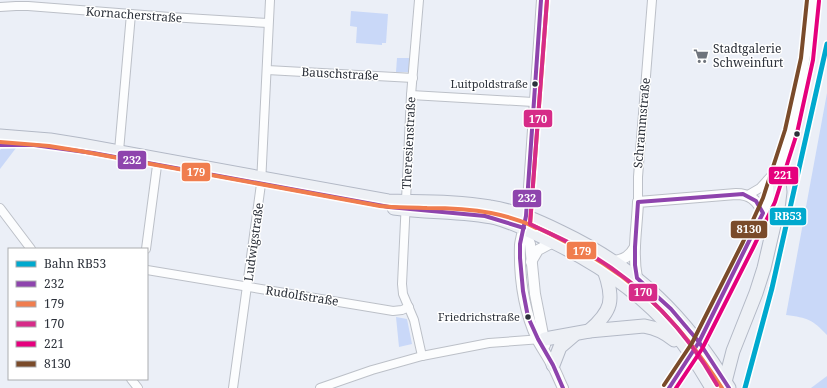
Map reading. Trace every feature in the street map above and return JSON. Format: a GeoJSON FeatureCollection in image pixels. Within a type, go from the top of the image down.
{"type":"FeatureCollection","features":[{"type":"Feature","properties":{"kind":"main road"},"geometry":{"type":"LineString","coordinates":[[0,136],[50,140],[119,151],[157,161]]}},
{"type":"Feature","properties":{"kind":"main road"},"geometry":{"type":"LineString","coordinates":[[0,145],[38,145],[157,161],[406,206],[525,222],[571,237],[609,266],[634,293],[660,316],[678,337],[712,388]]}},
{"type":"Feature","properties":{"kind":"main road"},"geometry":{"type":"LineString","coordinates":[[727,385],[733,351],[756,293],[770,246],[780,192],[778,173]]}},
{"type":"Feature","properties":{"kind":"main road"},"geometry":{"type":"LineString","coordinates":[[525,222],[553,242],[575,253],[637,278],[683,322],[702,345],[727,385]]}},
{"type":"Feature","properties":{"kind":"main road"},"geometry":{"type":"LineString","coordinates":[[589,331],[602,318],[610,304],[611,293],[609,266]]}},
{"type":"Feature","properties":{"kind":"main road"},"geometry":{"type":"LineString","coordinates":[[541,339],[630,326],[652,327],[670,336],[689,353]]}},
{"type":"Feature","properties":{"kind":"main road"},"geometry":{"type":"LineString","coordinates":[[553,365],[560,347],[575,334]]}},
{"type":"Feature","properties":{"kind":"street","name":"Ludwigstraße"},"geometry":{"type":"LineString","coordinates":[[233,388],[248,287],[261,181],[268,70],[268,23],[270,0]]}},
{"type":"Feature","properties":{"kind":"street","name":"Theresienstraße"},"geometry":{"type":"LineString","coordinates":[[419,0],[411,95],[402,284],[403,294],[414,320],[422,356]]}},
{"type":"Feature","properties":{"kind":"street"},"geometry":{"type":"LineString","coordinates":[[541,0],[525,222],[520,244],[521,272],[528,317],[541,339],[563,388]]}},
{"type":"Feature","properties":{"kind":"street","name":"Schrammstraße"},"geometry":{"type":"LineString","coordinates":[[637,278],[635,247],[638,177],[652,0]]}},
{"type":"Feature","properties":{"kind":"street"},"geometry":{"type":"LineString","coordinates":[[669,388],[683,368],[706,328],[763,213],[778,173],[791,132],[807,59],[814,0]]}},
{"type":"Feature","properties":{"kind":"street","name":"Kornacherstraße"},"geometry":{"type":"LineString","coordinates":[[0,7],[22,6],[178,18],[268,23]]}},
{"type":"Feature","properties":{"kind":"street"},"geometry":{"type":"LineString","coordinates":[[119,151],[131,14]]}},
{"type":"Feature","properties":{"kind":"street","name":"Bauschstraße"},"geometry":{"type":"LineString","coordinates":[[268,70],[413,78]]}},
{"type":"Feature","properties":{"kind":"street"},"geometry":{"type":"LineString","coordinates":[[411,95],[533,102]]}},
{"type":"Feature","properties":{"kind":"street"},"geometry":{"type":"LineString","coordinates":[[146,248],[157,161]]}},
{"type":"Feature","properties":{"kind":"street"},"geometry":{"type":"LineString","coordinates":[[748,195],[760,188],[770,177],[778,173]]}},
{"type":"Feature","properties":{"kind":"street"},"geometry":{"type":"LineString","coordinates":[[638,202],[736,194],[748,195],[760,204],[763,213]]}},
{"type":"Feature","properties":{"kind":"street"},"geometry":{"type":"LineString","coordinates":[[0,208],[31,248]]}},
{"type":"Feature","properties":{"kind":"street"},"geometry":{"type":"LineString","coordinates":[[525,222],[530,244],[541,339]]}},
{"type":"Feature","properties":{"kind":"street"},"geometry":{"type":"LineString","coordinates":[[531,262],[538,250],[553,242]]}},
{"type":"Feature","properties":{"kind":"street"},"geometry":{"type":"LineString","coordinates":[[609,266],[626,258],[631,254],[635,247]]}},
{"type":"Feature","properties":{"kind":"street","name":"Rudolfstraße"},"geometry":{"type":"LineString","coordinates":[[148,270],[393,311],[402,310],[409,307]]}},
{"type":"Feature","properties":{"kind":"street"},"geometry":{"type":"LineString","coordinates":[[320,388],[366,372],[422,356],[489,343],[541,339]]}},
{"type":"Feature","properties":{"kind":"street"},"geometry":{"type":"LineString","coordinates":[[132,380],[138,388]]}},
{"type":"Feature","properties":{"kind":"shaded area"},"geometry":{"type":"Polygon","coordinates":[[[351,11],[388,14],[386,43],[382,43],[382,45],[356,43],[357,27],[350,26],[351,11]]]}},
{"type":"Feature","properties":{"kind":"shaded area"},"geometry":{"type":"Polygon","coordinates":[[[397,58],[409,58],[408,72],[396,72],[397,58]]]}},
{"type":"Feature","properties":{"kind":"shaded area"},"geometry":{"type":"Polygon","coordinates":[[[827,93],[827,335],[809,320],[786,315],[827,93]]]}},
{"type":"Feature","properties":{"kind":"shaded area"},"geometry":{"type":"Polygon","coordinates":[[[16,148],[0,169],[0,150],[16,148]]]}},
{"type":"Feature","properties":{"kind":"shaded area"},"geometry":{"type":"Polygon","coordinates":[[[396,317],[407,319],[412,344],[399,347],[396,317]]]}},
{"type":"Feature","properties":{"kind":"shaded area"},"geometry":{"type":"Polygon","coordinates":[[[827,376],[827,388],[811,388],[827,376]]]}},
{"type":"Feature","properties":{"kind":"rail line","name":"RB53"},"geometry":{"type":"LineString","coordinates":[[745,388],[772,288],[827,44]]}},
{"type":"Feature","properties":{"kind":"transit line","name":"232"},"geometry":{"type":"LineString","coordinates":[[541,0],[526,216],[520,244],[520,258],[523,291],[528,317],[538,339],[553,365],[563,388]]}},
{"type":"Feature","properties":{"kind":"transit line","name":"179"},"geometry":{"type":"LineString","coordinates":[[536,228],[530,225],[547,0]]}},
{"type":"Feature","properties":{"kind":"transit line","name":"170"},"geometry":{"type":"LineString","coordinates":[[547,0],[530,224],[583,250],[624,277],[642,292],[675,325],[690,344],[717,385]]}},
{"type":"Feature","properties":{"kind":"transit line","name":"8130"},"geometry":{"type":"LineString","coordinates":[[664,385],[692,343],[743,242],[763,198],[785,130],[801,58],[807,0]]}},
{"type":"Feature","properties":{"kind":"transit line","name":"221"},"geometry":{"type":"LineString","coordinates":[[676,388],[702,349],[775,202],[797,133],[813,60],[819,1]]}},
{"type":"Feature","properties":{"kind":"transit line","name":"179"},"geometry":{"type":"LineString","coordinates":[[0,142],[49,146],[80,151],[380,206],[443,208],[491,213],[529,224],[589,255],[613,270],[634,286],[654,303],[672,322],[706,364],[722,388]]}},
{"type":"Feature","properties":{"kind":"transit line","name":"232"},"geometry":{"type":"LineString","coordinates":[[0,145],[34,145],[93,153],[389,207],[485,216],[524,228]]}},
{"type":"Feature","properties":{"kind":"transit line","name":"232"},"geometry":{"type":"LineString","coordinates":[[743,194],[756,201],[763,213],[699,342],[671,309],[637,278],[635,247],[638,202],[743,194]]}},
{"type":"Feature","properties":{"kind":"transit line","name":"232"},"geometry":{"type":"LineString","coordinates":[[669,388],[699,342]]}},
{"type":"Feature","properties":{"kind":"transit line","name":"232"},"geometry":{"type":"LineString","coordinates":[[699,342],[729,388]]}},
{"type":"Feature","properties":{"kind":"place","name":"Stadtgalerie Schweinfurt"},"geometry":{"type":"Point","coordinates":[701,56]}},
{"type":"Feature","properties":{"kind":"place","name":"Luitpoldstraße"},"geometry":{"type":"Point","coordinates":[535,84]}},
{"type":"Feature","properties":{"kind":"place","name":"Friedrichstraße"},"geometry":{"type":"Point","coordinates":[528,317]}}]}
